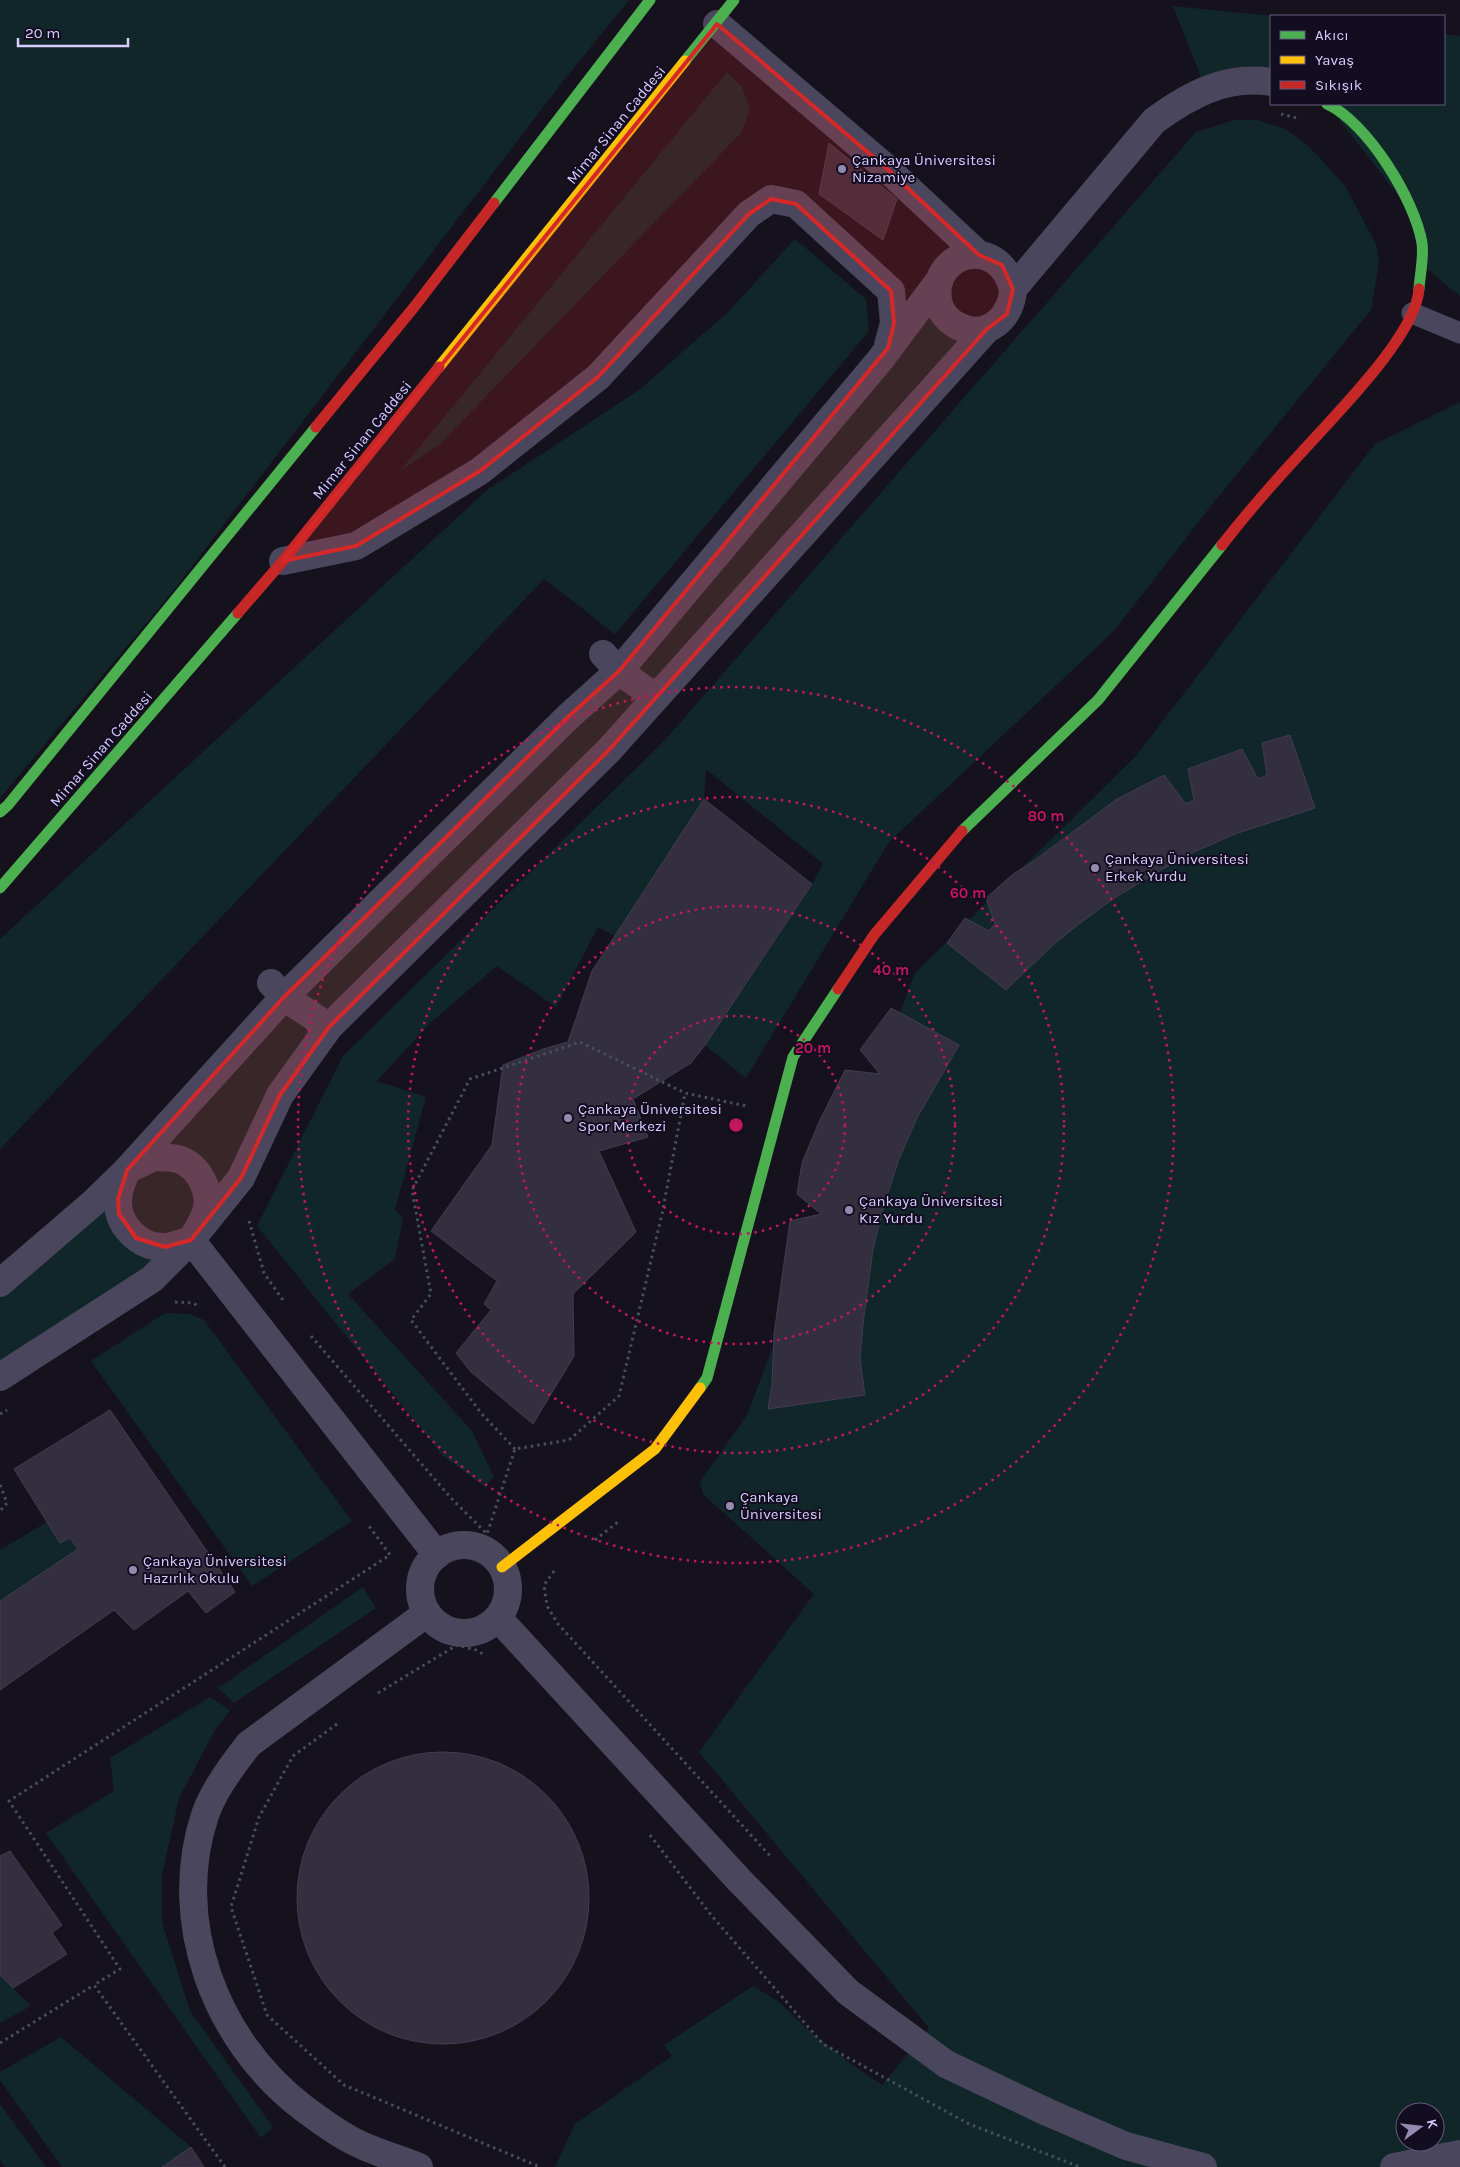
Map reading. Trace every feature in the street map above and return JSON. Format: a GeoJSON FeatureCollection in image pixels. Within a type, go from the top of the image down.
{"type":"FeatureCollection","features":[{"type":"Feature","properties":{"kind":"main road"},"geometry":{"type":"LineString","coordinates":[[0,812],[8,805],[415,306],[650,0]]}},
{"type":"Feature","properties":{"kind":"main road","name":"Mimar Sinan Caddesi"},"geometry":{"type":"LineString","coordinates":[[0,888],[283,561],[717,24],[734,0]]}},
{"type":"Feature","properties":{"kind":"main road"},"geometry":{"type":"LineString","coordinates":[[502,1567],[655,1449],[707,1378],[793,1057],[874,935],[965,828],[1098,700],[1251,508],[1375,370],[1396,342],[1412,313],[1419,294],[1422,244],[1415,217],[1394,174],[1376,149],[1336,108],[1329,105]]}},
{"type":"Feature","properties":{"kind":"street"},"geometry":{"type":"LineString","coordinates":[[717,24],[884,166],[979,255]]}},
{"type":"Feature","properties":{"kind":"street"},"geometry":{"type":"LineString","coordinates":[[1012,289],[1154,121],[1179,103],[1231,81],[1258,80],[1270,82]]}},
{"type":"Feature","properties":{"kind":"street"},"geometry":{"type":"LineString","coordinates":[[283,561],[356,546],[480,471],[598,377],[748,214],[771,199],[796,204],[890,291],[894,322],[888,348]]}},
{"type":"Feature","properties":{"kind":"street"},"geometry":{"type":"LineString","coordinates":[[0,1282],[93,1203],[127,1170],[277,990],[569,716],[611,662],[880,360],[939,281],[944,270],[954,261],[966,256],[979,255],[991,258],[1002,266],[1009,276],[1012,302],[1007,314],[998,323],[976,331],[964,329],[954,324],[945,316],[939,306],[937,294],[939,281]]}},
{"type":"Feature","properties":{"kind":"street"},"geometry":{"type":"LineString","coordinates":[[0,1377],[152,1279],[192,1240],[241,1178],[280,1095],[329,1027],[609,750],[987,328]]}},
{"type":"Feature","properties":{"kind":"street"},"geometry":{"type":"LineString","coordinates":[[611,662],[655,697]]}},
{"type":"Feature","properties":{"kind":"street"},"geometry":{"type":"LineString","coordinates":[[277,990],[329,1027]]}},
{"type":"Feature","properties":{"kind":"street"},"geometry":{"type":"LineString","coordinates":[[154,1157],[168,1157],[182,1160],[194,1170],[203,1181],[207,1196],[207,1210],[202,1224],[192,1240],[165,1247],[150,1245],[136,1238],[126,1228],[119,1214],[118,1199],[127,1170],[154,1157]]}},
{"type":"Feature","properties":{"kind":"street"},"geometry":{"type":"LineString","coordinates":[[192,1240],[437,1555]]}},
{"type":"Feature","properties":{"kind":"street"},"geometry":{"type":"LineString","coordinates":[[465,1545],[480,1548],[493,1556],[502,1567],[508,1580],[508,1594],[505,1607],[498,1618],[488,1627],[459,1639],[436,1623],[427,1613],[422,1601],[422,1576],[428,1564],[437,1555],[450,1548],[465,1545]]}},
{"type":"Feature","properties":{"kind":"street"},"geometry":{"type":"LineString","coordinates":[[419,2167],[352,2141],[302,2107],[251,2059],[222,2012],[204,1966],[193,1916],[192,1878],[197,1843],[206,1813],[232,1766],[249,1744],[427,1613]]}},
{"type":"Feature","properties":{"kind":"street"},"geometry":{"type":"LineString","coordinates":[[498,1618],[739,1880],[848,1992],[946,2064],[1047,2112],[1126,2146],[1203,2167]]}},
{"type":"Feature","properties":{"kind":"street"},"geometry":{"type":"LineString","coordinates":[[1394,2167],[1460,2154]]}},
{"type":"Feature","properties":{"kind":"lane"},"geometry":{"type":"LineString","coordinates":[[1412,313],[1460,333]]}},
{"type":"Feature","properties":{"kind":"path"},"geometry":{"type":"LineString","coordinates":[[1278,113],[1305,120]]}},
{"type":"Feature","properties":{"kind":"path"},"geometry":{"type":"LineString","coordinates":[[515,1449],[481,1413],[411,1320],[431,1294],[412,1190],[470,1079],[580,1042],[685,1093],[755,1108]]}},
{"type":"Feature","properties":{"kind":"path"},"geometry":{"type":"LineString","coordinates":[[515,1449],[569,1440],[619,1396],[662,1214],[685,1093]]}},
{"type":"Feature","properties":{"kind":"path"},"geometry":{"type":"LineString","coordinates":[[247,1215],[264,1272],[286,1304]]}},
{"type":"Feature","properties":{"kind":"path"},"geometry":{"type":"LineString","coordinates":[[166,1302],[193,1303],[201,1308]]}},
{"type":"Feature","properties":{"kind":"path"},"geometry":{"type":"LineString","coordinates":[[309,1334],[450,1496],[487,1534]]}},
{"type":"Feature","properties":{"kind":"path"},"geometry":{"type":"LineString","coordinates":[[0,1414],[8,1409]]}},
{"type":"Feature","properties":{"kind":"path"},"geometry":{"type":"LineString","coordinates":[[487,1534],[515,1449]]}},
{"type":"Feature","properties":{"kind":"path"},"geometry":{"type":"LineString","coordinates":[[0,1485],[7,1503],[0,1511]]}},
{"type":"Feature","properties":{"kind":"path"},"geometry":{"type":"LineString","coordinates":[[589,1544],[612,1528],[626,1514]]}},
{"type":"Feature","properties":{"kind":"path"},"geometry":{"type":"LineString","coordinates":[[0,2043],[120,1969],[9,1801],[390,1555],[367,1522]]}},
{"type":"Feature","properties":{"kind":"path"},"geometry":{"type":"LineString","coordinates":[[487,1534],[494,1528]]}},
{"type":"Feature","properties":{"kind":"path"},"geometry":{"type":"LineString","coordinates":[[559,1565],[544,1585],[547,1606],[558,1624],[772,1858]]}},
{"type":"Feature","properties":{"kind":"path"},"geometry":{"type":"LineString","coordinates":[[376,1694],[459,1639],[490,1659]]}},
{"type":"Feature","properties":{"kind":"path"},"geometry":{"type":"LineString","coordinates":[[338,1722],[293,1756],[259,1817],[231,1907],[267,2015],[344,2086],[540,2167]]}},
{"type":"Feature","properties":{"kind":"path"},"geometry":{"type":"LineString","coordinates":[[645,1830],[711,1915],[823,2044],[969,2124],[1080,2167]]}},
{"type":"Feature","properties":{"kind":"path"},"geometry":{"type":"LineString","coordinates":[[94,1985],[225,2167]]}},
{"type":"Feature","properties":{"kind":"highlighted area"},"geometry":{"type":"Polygon","coordinates":[[[717,24],[884,166],[979,255],[1002,265],[1013,289],[1007,314],[987,329],[609,750],[329,1027],[280,1095],[241,1178],[191,1240],[165,1247],[136,1238],[119,1214],[118,1199],[127,1170],[284,997],[569,716],[619,671],[888,348],[894,323],[891,291],[796,204],[771,199],[749,214],[598,377],[480,471],[356,546],[283,561],[717,24]]]}},
{"type":"Feature","properties":{"kind":"green space"},"geometry":{"type":"Polygon","coordinates":[[[0,0],[629,0],[564,80],[170,595],[0,798],[0,0]]]}},
{"type":"Feature","properties":{"kind":"green space"},"geometry":{"type":"Polygon","coordinates":[[[1173,6],[1270,16],[1270,82],[1206,90],[1173,6]]]}},
{"type":"Feature","properties":{"kind":"green space"},"geometry":{"type":"Polygon","coordinates":[[[1445,34],[1460,36],[1460,296],[1422,265],[1415,217],[1328,105],[1445,105],[1445,34]]]}},
{"type":"Feature","properties":{"kind":"green space"},"geometry":{"type":"Polygon","coordinates":[[[727,72],[742,87],[750,109],[742,132],[439,445],[399,472],[727,72]]]}},
{"type":"Feature","properties":{"kind":"green space"},"geometry":{"type":"Polygon","coordinates":[[[1234,120],[1257,120],[1285,129],[1304,142],[1345,186],[1376,244],[1379,262],[1371,310],[1210,507],[1114,631],[889,842],[746,1078],[705,1045],[812,884],[823,864],[706,769],[704,799],[615,936],[598,927],[556,1007],[497,966],[430,1023],[377,1081],[426,1097],[395,1210],[403,1217],[395,1259],[348,1294],[472,1431],[494,1477],[485,1487],[443,1456],[257,1226],[343,1056],[665,740],[1196,132],[1234,120]]]}},
{"type":"Feature","properties":{"kind":"green space"},"geometry":{"type":"Polygon","coordinates":[[[795,239],[866,299],[869,331],[615,634],[544,579],[0,1149],[0,939],[487,490],[639,390],[727,313],[795,239]]]}},
{"type":"Feature","properties":{"kind":"green space"},"geometry":{"type":"Polygon","coordinates":[[[939,306],[987,329],[350,1005],[191,1240],[0,1377],[0,1283],[619,671],[939,306]]]}},
{"type":"Feature","properties":{"kind":"green space"},"geometry":{"type":"Polygon","coordinates":[[[1460,402],[1460,2167],[555,2167],[575,2124],[672,2056],[664,2045],[753,1986],[779,2002],[807,2029],[850,2063],[882,2085],[929,2028],[699,1752],[814,1594],[703,1494],[700,1482],[747,1415],[915,973],[1136,756],[1375,444],[1460,402]]]}},
{"type":"Feature","properties":{"kind":"green space"},"geometry":{"type":"Polygon","coordinates":[[[165,1313],[190,1314],[204,1320],[352,1521],[252,1586],[91,1361],[165,1313]]]}},
{"type":"Feature","properties":{"kind":"green space"},"geometry":{"type":"Polygon","coordinates":[[[47,1522],[60,1543],[70,1538],[78,1549],[0,1601],[0,1550],[47,1522]]]}},
{"type":"Feature","properties":{"kind":"green space"},"geometry":{"type":"Polygon","coordinates":[[[363,1587],[376,1608],[234,1703],[218,1688],[363,1587]]]}},
{"type":"Feature","properties":{"kind":"green space"},"geometry":{"type":"Polygon","coordinates":[[[210,1697],[230,1710],[214,1732],[179,1798],[162,1875],[162,1922],[190,2011],[273,2127],[261,2138],[46,1833],[114,1791],[110,1758],[210,1697]]]}},
{"type":"Feature","properties":{"kind":"green space"},"geometry":{"type":"Polygon","coordinates":[[[0,1975],[31,2006],[0,2023],[0,1975]]]}},
{"type":"Feature","properties":{"kind":"green space"},"geometry":{"type":"Polygon","coordinates":[[[61,2037],[191,2147],[162,2167],[62,2167],[0,2080],[0,2072],[61,2037]]]}},
{"type":"Feature","properties":{"kind":"green space"},"geometry":{"type":"Polygon","coordinates":[[[0,2104],[46,2167],[5,2167],[0,2160],[0,2104]]]}},
{"type":"Feature","properties":{"kind":"building","name":"Çankaya Üniversitesi Nizamiye"},"geometry":{"type":"Polygon","coordinates":[[[829,143],[897,199],[883,240],[819,194],[829,143]]]}},
{"type":"Feature","properties":{"kind":"building","name":"Çankaya Üniversitesi Erkek Yurdu"},"geometry":{"type":"Polygon","coordinates":[[[1290,735],[1315,808],[1235,834],[1194,852],[1152,875],[1113,899],[1079,924],[1054,944],[1006,990],[947,943],[965,918],[989,931],[995,924],[986,898],[1012,875],[1117,799],[1164,775],[1186,804],[1194,800],[1188,769],[1242,749],[1258,779],[1267,775],[1262,743],[1290,735]]]}},
{"type":"Feature","properties":{"kind":"building","name":"Çankaya Üniversitesi Spor Merkezi"},"geometry":{"type":"Polygon","coordinates":[[[704,799],[812,884],[705,1045],[691,1063],[633,1099],[648,1137],[599,1151],[636,1232],[573,1294],[574,1356],[533,1424],[471,1372],[456,1353],[491,1310],[484,1304],[497,1281],[431,1231],[492,1145],[503,1065],[543,1049],[568,1042],[592,971],[704,799]]]}},
{"type":"Feature","properties":{"kind":"building","name":"Çankaya Üniversitesi Kız Yurdu"},"geometry":{"type":"Polygon","coordinates":[[[891,1008],[959,1045],[917,1118],[899,1159],[884,1205],[873,1249],[863,1324],[860,1359],[865,1395],[768,1409],[772,1385],[774,1334],[790,1221],[821,1214],[797,1194],[802,1163],[819,1122],[845,1070],[880,1074],[860,1050],[891,1008]]]}},
{"type":"Feature","properties":{"kind":"building","name":"Çankaya Üniversitesi Hazırlık Okulu"},"geometry":{"type":"Polygon","coordinates":[[[110,1410],[235,1592],[206,1613],[188,1591],[134,1630],[114,1610],[0,1690],[0,1601],[78,1549],[70,1538],[60,1543],[14,1469],[110,1410]]]}},
{"type":"Feature","properties":{"kind":"building"},"geometry":{"type":"Polygon","coordinates":[[[443,1752],[485,1758],[512,1769],[536,1785],[556,1805],[572,1829],[583,1856],[589,1898],[583,1940],[572,1967],[556,1991],[536,2011],[512,2027],[485,2038],[443,2044],[401,2038],[374,2027],[350,2011],[330,1991],[314,1967],[303,1940],[297,1898],[303,1856],[314,1829],[330,1805],[350,1785],[374,1769],[401,1758],[443,1752]]]}},
{"type":"Feature","properties":{"kind":"building"},"geometry":{"type":"Polygon","coordinates":[[[10,1851],[62,1925],[52,1933],[67,1954],[13,1988],[0,1975],[0,1856],[10,1851]]]}},
{"type":"Feature","properties":{"kind":"building"},"geometry":{"type":"Polygon","coordinates":[[[191,2147],[204,2167],[162,2167],[191,2147]]]}},
{"type":"Feature","properties":{"kind":"traffic: fast"},"geometry":{"type":"LineString","coordinates":[[494,203],[650,0]]}},
{"type":"Feature","properties":{"kind":"traffic: fast"},"geometry":{"type":"LineString","coordinates":[[685,61],[734,0]]}},
{"type":"Feature","properties":{"kind":"traffic: fast"},"geometry":{"type":"LineString","coordinates":[[1329,105],[1342,113],[1358,127],[1373,145],[1387,164],[1410,206],[1418,225],[1422,243],[1419,289]]}},
{"type":"Feature","properties":{"kind":"traffic: fast"},"geometry":{"type":"LineString","coordinates":[[0,812],[8,805],[316,427]]}},
{"type":"Feature","properties":{"kind":"traffic: fast"},"geometry":{"type":"LineString","coordinates":[[962,831],[1098,700],[1222,545]]}},
{"type":"Feature","properties":{"kind":"traffic: fast"},"geometry":{"type":"LineString","coordinates":[[0,888],[238,613]]}},
{"type":"Feature","properties":{"kind":"traffic: fast"},"geometry":{"type":"LineString","coordinates":[[700,1388],[707,1378],[793,1057],[838,989]]}},
{"type":"Feature","properties":{"kind":"traffic: slow"},"geometry":{"type":"LineString","coordinates":[[439,367],[685,61]]}},
{"type":"Feature","properties":{"kind":"traffic: slow"},"geometry":{"type":"LineString","coordinates":[[502,1567],[655,1449],[700,1388]]}},
{"type":"Feature","properties":{"kind":"traffic: jam"},"geometry":{"type":"LineString","coordinates":[[316,427],[415,306],[494,203]]}},
{"type":"Feature","properties":{"kind":"traffic: jam"},"geometry":{"type":"LineString","coordinates":[[1222,545],[1270,487],[1352,398],[1389,352],[1404,329],[1414,308],[1419,289]]}},
{"type":"Feature","properties":{"kind":"traffic: jam"},"geometry":{"type":"LineString","coordinates":[[238,613],[283,561],[439,367]]}},
{"type":"Feature","properties":{"kind":"traffic: jam"},"geometry":{"type":"LineString","coordinates":[[838,989],[874,935],[962,831]]}},
{"type":"Feature","properties":{"kind":"place","name":"Çankaya Üniversitesi Nizamiye"},"geometry":{"type":"Point","coordinates":[842,169]}},
{"type":"Feature","properties":{"kind":"place","name":"Çankaya Üniversitesi Erkek Yurdu"},"geometry":{"type":"Point","coordinates":[1095,868]}},
{"type":"Feature","properties":{"kind":"place","name":"Çankaya Üniversitesi Spor Merkezi"},"geometry":{"type":"Point","coordinates":[568,1118]}},
{"type":"Feature","properties":{"kind":"place","name":"Çankaya Üniversitesi Kız Yurdu"},"geometry":{"type":"Point","coordinates":[849,1210]}},
{"type":"Feature","properties":{"kind":"place","name":"Çankaya Üniversitesi"},"geometry":{"type":"Point","coordinates":[730,1506]}},
{"type":"Feature","properties":{"kind":"place","name":"Çankaya Üniversitesi Hazırlık Okulu"},"geometry":{"type":"Point","coordinates":[133,1570]}}]}
